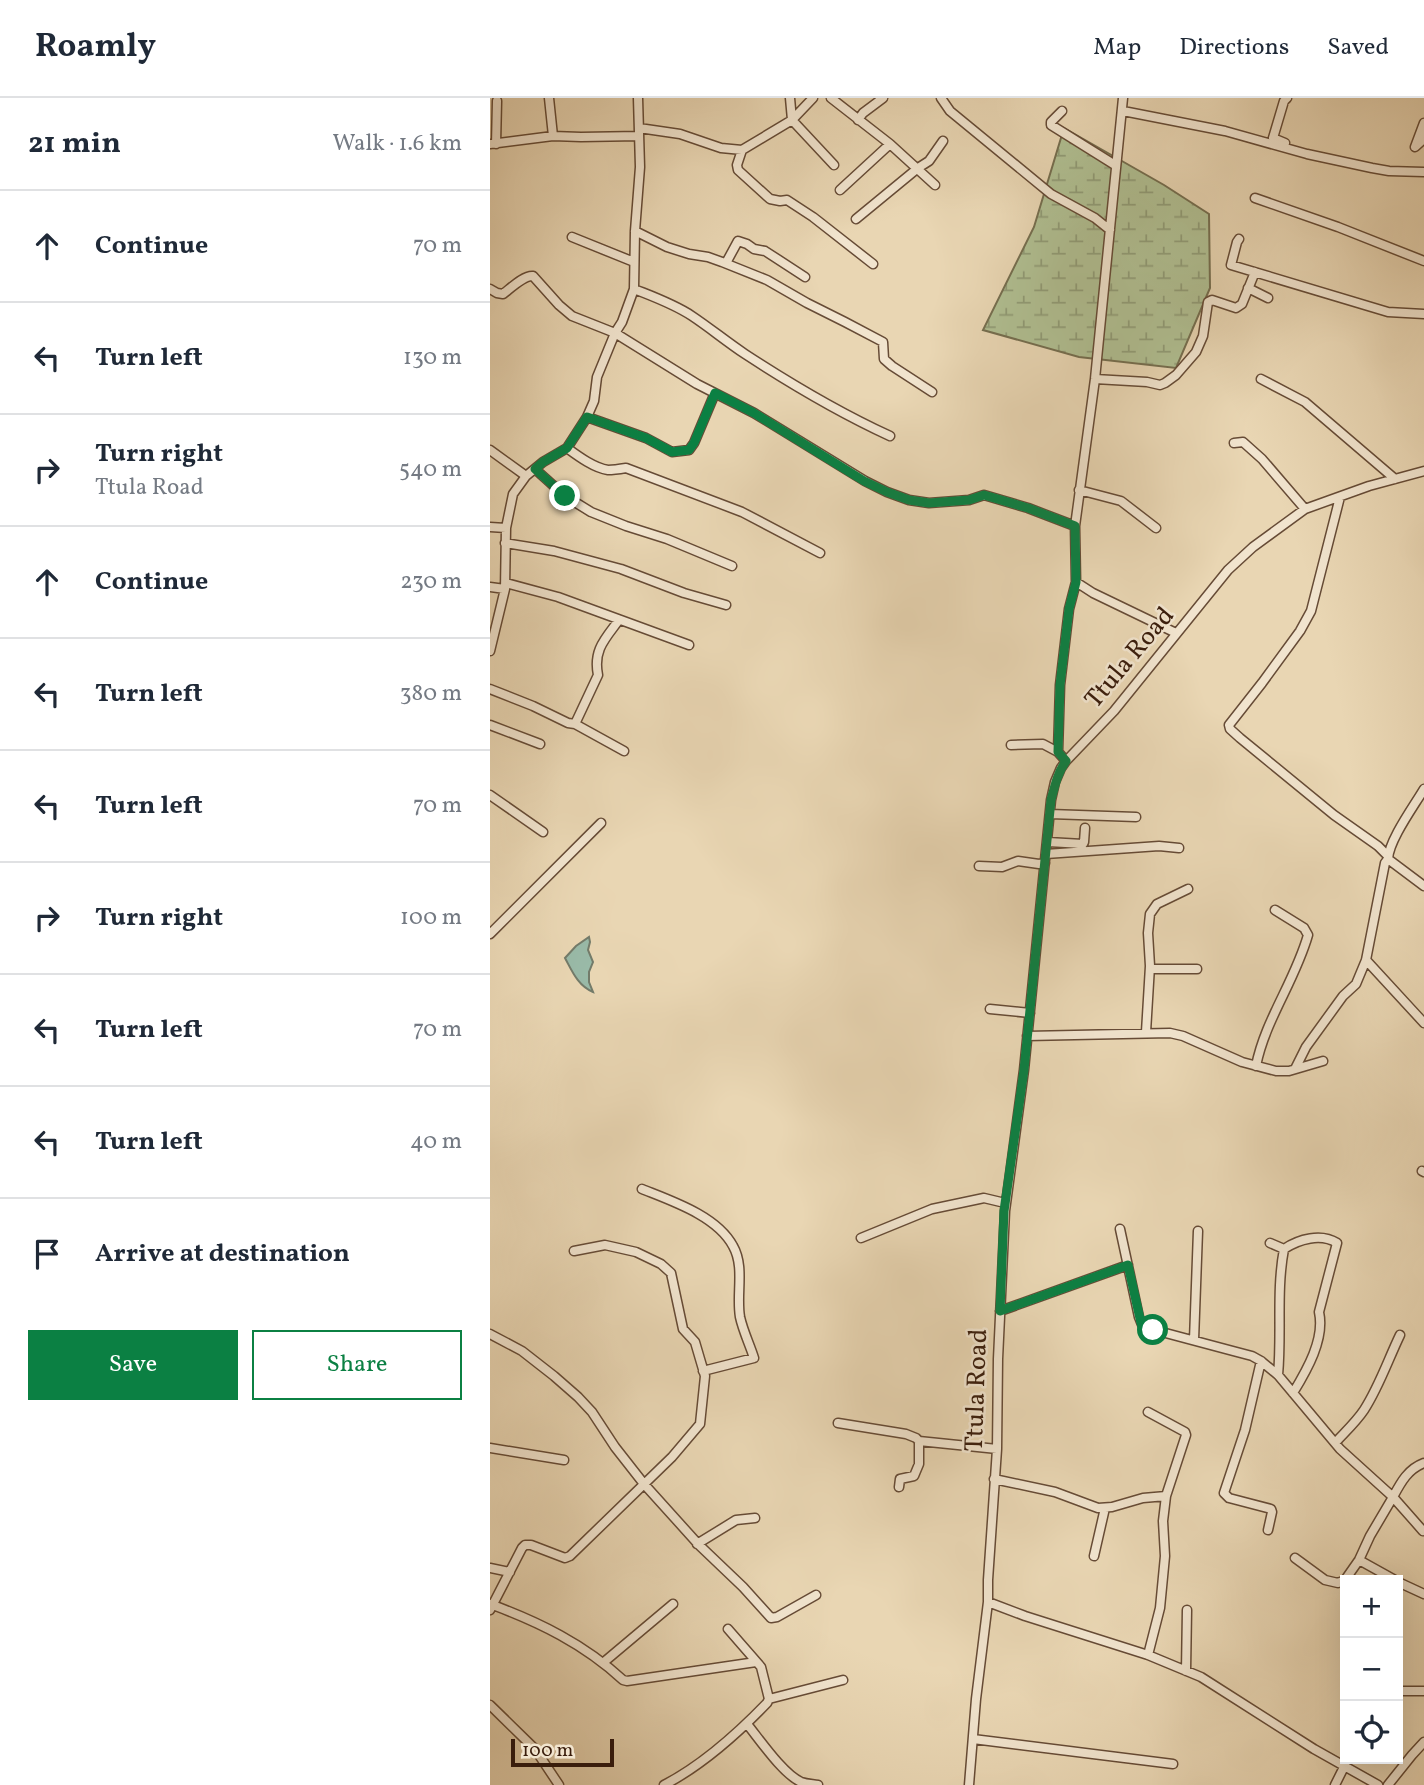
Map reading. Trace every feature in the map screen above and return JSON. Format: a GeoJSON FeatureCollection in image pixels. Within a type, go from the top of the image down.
{"type":"FeatureCollection","features":[{"type":"Feature","properties":{"kind":"street"},"geometry":{"type":"LineString","coordinates":[[549,98],[554,136]]}},
{"type":"Feature","properties":{"kind":"street"},"geometry":{"type":"LineString","coordinates":[[490,651],[505,586],[506,528],[513,494],[526,476],[567,448],[587,417],[597,377],[634,289],[640,167],[638,98]]}},
{"type":"Feature","properties":{"kind":"street"},"geometry":{"type":"LineString","coordinates":[[790,98],[792,120],[834,165]]}},
{"type":"Feature","properties":{"kind":"street"},"geometry":{"type":"LineString","coordinates":[[497,102],[493,144],[554,136],[581,137],[639,132],[680,134],[720,148],[743,150],[792,120],[813,98]]}},
{"type":"Feature","properties":{"kind":"street"},"geometry":{"type":"LineString","coordinates":[[831,98],[890,144],[935,185]]}},
{"type":"Feature","properties":{"kind":"street"},"geometry":{"type":"LineString","coordinates":[[858,120],[883,98]]}},
{"type":"Feature","properties":{"kind":"street"},"geometry":{"type":"LineString","coordinates":[[941,98],[950,111],[1026,175],[1051,194],[1095,218],[1110,230]]}},
{"type":"Feature","properties":{"kind":"street"},"geometry":{"type":"LineString","coordinates":[[1058,752],[1060,685],[1069,609],[1076,582],[1075,526],[1095,379],[1124,98]]}},
{"type":"Feature","properties":{"kind":"street"},"geometry":{"type":"LineString","coordinates":[[1287,98],[1273,138],[1307,154]]}},
{"type":"Feature","properties":{"kind":"street"},"geometry":{"type":"LineString","coordinates":[[1062,111],[1051,125],[1115,165]]}},
{"type":"Feature","properties":{"kind":"street"},"geometry":{"type":"LineString","coordinates":[[1123,111],[1225,131],[1307,154],[1389,171],[1424,172]]}},
{"type":"Feature","properties":{"kind":"street"},"geometry":{"type":"LineString","coordinates":[[1424,123],[1415,147],[1424,137]]}},
{"type":"Feature","properties":{"kind":"street"},"geometry":{"type":"LineString","coordinates":[[856,219],[929,161],[943,141]]}},
{"type":"Feature","properties":{"kind":"street"},"geometry":{"type":"LineString","coordinates":[[840,190],[890,144]]}},
{"type":"Feature","properties":{"kind":"street"},"geometry":{"type":"LineString","coordinates":[[743,150],[737,165],[738,170],[766,196],[776,201],[787,200],[813,216],[873,264]]}},
{"type":"Feature","properties":{"kind":"street"},"geometry":{"type":"LineString","coordinates":[[1255,198],[1424,261]]}},
{"type":"Feature","properties":{"kind":"street"},"geometry":{"type":"LineString","coordinates":[[635,231],[667,247],[708,257],[767,280],[845,321],[883,342],[884,359],[932,393]]}},
{"type":"Feature","properties":{"kind":"street"},"geometry":{"type":"LineString","coordinates":[[572,237],[634,262]]}},
{"type":"Feature","properties":{"kind":"street"},"geometry":{"type":"LineString","coordinates":[[1239,239],[1231,265],[1388,312],[1423,315]]}},
{"type":"Feature","properties":{"kind":"street"},"geometry":{"type":"LineString","coordinates":[[726,263],[737,241],[765,251],[806,277]]}},
{"type":"Feature","properties":{"kind":"street"},"geometry":{"type":"LineString","coordinates":[[1095,379],[1160,385],[1165,383],[1176,375],[1196,352],[1203,336],[1208,302],[1212,300],[1236,308],[1242,304],[1255,272]]}},
{"type":"Feature","properties":{"kind":"street"},"geometry":{"type":"LineString","coordinates":[[490,289],[503,294],[525,277],[533,276],[572,316],[615,333],[697,384],[754,413],[864,481],[887,492],[909,500],[929,503],[969,500],[984,495],[1075,526]]}},
{"type":"Feature","properties":{"kind":"street"},"geometry":{"type":"LineString","coordinates":[[1248,288],[1268,298]]}},
{"type":"Feature","properties":{"kind":"street"},"geometry":{"type":"LineString","coordinates":[[634,289],[675,306],[781,376],[865,425],[890,436]]}},
{"type":"Feature","properties":{"kind":"street"},"geometry":{"type":"LineString","coordinates":[[1261,379],[1305,402],[1395,479]]}},
{"type":"Feature","properties":{"kind":"street"},"geometry":{"type":"LineString","coordinates":[[587,417],[646,438],[672,452],[680,452],[689,450],[694,443],[715,393]]}},
{"type":"Feature","properties":{"kind":"street"},"geometry":{"type":"LineString","coordinates":[[1234,443],[1242,442],[1262,459],[1305,509]]}},
{"type":"Feature","properties":{"kind":"street"},"geometry":{"type":"LineString","coordinates":[[567,448],[607,470],[626,468],[742,512],[820,552]]}},
{"type":"Feature","properties":{"kind":"street"},"geometry":{"type":"LineString","coordinates":[[490,450],[526,476]]}},
{"type":"Feature","properties":{"kind":"street"},"geometry":{"type":"LineString","coordinates":[[535,469],[565,496],[592,512],[732,566]]}},
{"type":"Feature","properties":{"kind":"street","name":"Ttula Road"},"geometry":{"type":"LineString","coordinates":[[969,1785],[988,1602],[1006,1203],[1020,1103],[1055,782],[1066,761],[1114,711],[1239,559],[1305,509],[1369,486],[1424,471]]}},
{"type":"Feature","properties":{"kind":"street"},"geometry":{"type":"LineString","coordinates":[[1079,490],[1121,501],[1156,527]]}},
{"type":"Feature","properties":{"kind":"street"},"geometry":{"type":"LineString","coordinates":[[1340,497],[1311,611],[1300,631],[1229,725],[1240,738],[1378,846],[1424,886]]}},
{"type":"Feature","properties":{"kind":"street"},"geometry":{"type":"LineString","coordinates":[[490,527],[506,528]]}},
{"type":"Feature","properties":{"kind":"street"},"geometry":{"type":"LineString","coordinates":[[505,543],[554,551],[621,569],[684,593],[726,605]]}},
{"type":"Feature","properties":{"kind":"street"},"geometry":{"type":"LineString","coordinates":[[1076,582],[1176,633]]}},
{"type":"Feature","properties":{"kind":"street"},"geometry":{"type":"LineString","coordinates":[[490,587],[505,586],[558,597],[689,645]]}},
{"type":"Feature","properties":{"kind":"street"},"geometry":{"type":"LineString","coordinates":[[575,724],[598,675],[596,667],[599,646],[619,620]]}},
{"type":"Feature","properties":{"kind":"street"},"geometry":{"type":"LineString","coordinates":[[490,689],[575,724],[624,751]]}},
{"type":"Feature","properties":{"kind":"street"},"geometry":{"type":"LineString","coordinates":[[490,725],[540,744]]}},
{"type":"Feature","properties":{"kind":"street"},"geometry":{"type":"LineString","coordinates":[[1011,744],[1043,744],[1058,752],[1066,761]]}},
{"type":"Feature","properties":{"kind":"street"},"geometry":{"type":"LineString","coordinates":[[1295,1069],[1302,1052],[1343,996],[1356,984],[1366,960],[1385,863],[1393,841],[1424,789]]}},
{"type":"Feature","properties":{"kind":"street"},"geometry":{"type":"LineString","coordinates":[[490,795],[543,832]]}},
{"type":"Feature","properties":{"kind":"street"},"geometry":{"type":"LineString","coordinates":[[1050,814],[1136,817]]}},
{"type":"Feature","properties":{"kind":"street"},"geometry":{"type":"LineString","coordinates":[[490,934],[601,824]]}},
{"type":"Feature","properties":{"kind":"street"},"geometry":{"type":"LineString","coordinates":[[1048,842],[1083,844],[1085,828]]}},
{"type":"Feature","properties":{"kind":"street"},"geometry":{"type":"LineString","coordinates":[[979,866],[1002,867],[1018,860],[1039,864],[1046,859],[1159,846],[1179,848]]}},
{"type":"Feature","properties":{"kind":"street"},"geometry":{"type":"LineString","coordinates":[[1146,1032],[1150,914],[1157,904],[1188,889]]}},
{"type":"Feature","properties":{"kind":"street"},"geometry":{"type":"LineString","coordinates":[[1256,1066],[1264,1038],[1294,975],[1308,936],[1304,928],[1275,910]]}},
{"type":"Feature","properties":{"kind":"street"},"geometry":{"type":"LineString","coordinates":[[1366,960],[1424,1023]]}},
{"type":"Feature","properties":{"kind":"street"},"geometry":{"type":"LineString","coordinates":[[1150,969],[1197,969]]}},
{"type":"Feature","properties":{"kind":"street"},"geometry":{"type":"LineString","coordinates":[[990,1009],[1030,1013]]}},
{"type":"Feature","properties":{"kind":"street"},"geometry":{"type":"LineString","coordinates":[[1027,1036],[1170,1033],[1256,1066],[1284,1072],[1323,1061]]}},
{"type":"Feature","properties":{"kind":"street"},"geometry":{"type":"LineString","coordinates":[[642,1189],[695,1212],[721,1230],[734,1247],[739,1271],[740,1316],[754,1359],[704,1371]]}},
{"type":"Feature","properties":{"kind":"street"},"geometry":{"type":"LineString","coordinates":[[861,1238],[932,1209],[984,1198],[1006,1203]]}},
{"type":"Feature","properties":{"kind":"street"},"geometry":{"type":"LineString","coordinates":[[1120,1229],[1143,1327],[1252,1356],[1261,1361],[1278,1375],[1335,1443],[1393,1497],[1423,1531]]}},
{"type":"Feature","properties":{"kind":"street"},"geometry":{"type":"LineString","coordinates":[[1194,1340],[1198,1231]]}},
{"type":"Feature","properties":{"kind":"street"},"geometry":{"type":"LineString","coordinates":[[1284,1249],[1312,1238],[1325,1238],[1336,1243],[1319,1312],[1322,1320],[1315,1347],[1305,1373],[1293,1393]]}},
{"type":"Feature","properties":{"kind":"street"},"geometry":{"type":"LineString","coordinates":[[1270,1242],[1284,1249]]}},
{"type":"Feature","properties":{"kind":"street"},"geometry":{"type":"LineString","coordinates":[[574,1251],[605,1245],[636,1252],[661,1264],[671,1273],[683,1329],[695,1342],[705,1376],[700,1424],[672,1457],[570,1556],[565,1558],[525,1545],[491,1606],[559,1633],[604,1662],[623,1680],[632,1681],[756,1662]]}},
{"type":"Feature","properties":{"kind":"street"},"geometry":{"type":"LineString","coordinates":[[1278,1375],[1279,1301],[1284,1249]]}},
{"type":"Feature","properties":{"kind":"street"},"geometry":{"type":"LineString","coordinates":[[1000,1311],[1128,1265]]}},
{"type":"Feature","properties":{"kind":"street"},"geometry":{"type":"LineString","coordinates":[[490,1335],[522,1351],[578,1397],[644,1484],[771,1618],[816,1595]]}},
{"type":"Feature","properties":{"kind":"street"},"geometry":{"type":"LineString","coordinates":[[1335,1443],[1364,1411],[1399,1335]]}},
{"type":"Feature","properties":{"kind":"street"},"geometry":{"type":"LineString","coordinates":[[1261,1361],[1245,1430],[1224,1493],[1229,1498],[1271,1509],[1268,1530]]}},
{"type":"Feature","properties":{"kind":"street"},"geometry":{"type":"LineString","coordinates":[[1147,1412],[1185,1432],[1166,1496],[1163,1521],[1165,1556],[1160,1608],[1147,1655]]}},
{"type":"Feature","properties":{"kind":"street"},"geometry":{"type":"LineString","coordinates":[[838,1423],[906,1434],[919,1441],[997,1448]]}},
{"type":"Feature","properties":{"kind":"street"},"geometry":{"type":"LineString","coordinates":[[899,1487],[900,1479],[910,1478],[916,1472],[919,1464],[919,1441]]}},
{"type":"Feature","properties":{"kind":"street"},"geometry":{"type":"LineString","coordinates":[[490,1448],[564,1460]]}},
{"type":"Feature","properties":{"kind":"street"},"geometry":{"type":"LineString","coordinates":[[1295,1558],[1325,1580],[1338,1583],[1345,1580],[1359,1560],[1401,1482],[1416,1466],[1424,1463]]}},
{"type":"Feature","properties":{"kind":"street"},"geometry":{"type":"LineString","coordinates":[[994,1479],[1042,1489],[1092,1507],[1105,1508],[1143,1497],[1166,1496]]}},
{"type":"Feature","properties":{"kind":"street"},"geometry":{"type":"LineString","coordinates":[[1094,1556],[1105,1508]]}},
{"type":"Feature","properties":{"kind":"street"},"geometry":{"type":"LineString","coordinates":[[698,1544],[736,1520],[755,1518]]}},
{"type":"Feature","properties":{"kind":"street"},"geometry":{"type":"LineString","coordinates":[[1359,1560],[1385,1575]]}},
{"type":"Feature","properties":{"kind":"street"},"geometry":{"type":"LineString","coordinates":[[490,1568],[510,1572]]}},
{"type":"Feature","properties":{"kind":"street"},"geometry":{"type":"LineString","coordinates":[[1403,1584],[1424,1594]]}},
{"type":"Feature","properties":{"kind":"street"},"geometry":{"type":"LineString","coordinates":[[988,1602],[1147,1655],[1201,1678],[1314,1749],[1378,1785]]}},
{"type":"Feature","properties":{"kind":"street"},"geometry":{"type":"LineString","coordinates":[[604,1662],[673,1604]]}},
{"type":"Feature","properties":{"kind":"street"},"geometry":{"type":"LineString","coordinates":[[1186,1671],[1187,1610]]}},
{"type":"Feature","properties":{"kind":"street"},"geometry":{"type":"LineString","coordinates":[[728,1629],[761,1667],[769,1699]]}},
{"type":"Feature","properties":{"kind":"street"},"geometry":{"type":"LineString","coordinates":[[664,1785],[747,1724],[769,1699],[843,1680]]}},
{"type":"Feature","properties":{"kind":"street"},"geometry":{"type":"LineString","coordinates":[[1403,1691],[1424,1690]]}},
{"type":"Feature","properties":{"kind":"street"},"geometry":{"type":"LineString","coordinates":[[490,1705],[535,1749],[559,1785]]}},
{"type":"Feature","properties":{"kind":"street"},"geometry":{"type":"LineString","coordinates":[[747,1724],[796,1779],[805,1784],[818,1785]]}},
{"type":"Feature","properties":{"kind":"street"},"geometry":{"type":"LineString","coordinates":[[973,1739],[1172,1764]]}},
{"type":"Feature","properties":{"kind":"street"},"geometry":{"type":"LineString","coordinates":[[1388,1785],[1424,1742]]}},
{"type":"Feature","properties":{"kind":"street"},"geometry":{"type":"LineString","coordinates":[[1335,1785],[1345,1766]]}},
{"type":"Feature","properties":{"kind":"green space"},"geometry":{"type":"Polygon","coordinates":[[[1064,128],[1209,214],[1210,288],[1176,368],[1079,357],[983,330],[1034,227],[1064,128]]]}},
{"type":"Feature","properties":{"kind":"shaded area"},"geometry":{"type":"Polygon","coordinates":[[[589,937],[588,950],[593,962],[589,982],[593,992],[579,982],[565,958],[589,937]]]}},
{"type":"Feature","properties":{"kind":"route"},"geometry":{"type":"LineString","coordinates":[[565,496],[535,469],[567,448],[587,417],[646,438],[672,452],[680,452],[689,450],[694,443],[715,393],[754,413],[864,481],[887,492],[909,500],[929,503],[969,500],[984,495],[1075,526],[1076,582],[1069,609],[1059,706],[1058,752],[1066,761],[1055,782],[1051,800],[1024,1070],[1004,1211],[1000,1311],[1128,1265],[1141,1323],[1143,1327],[1153,1330]]}}]}
